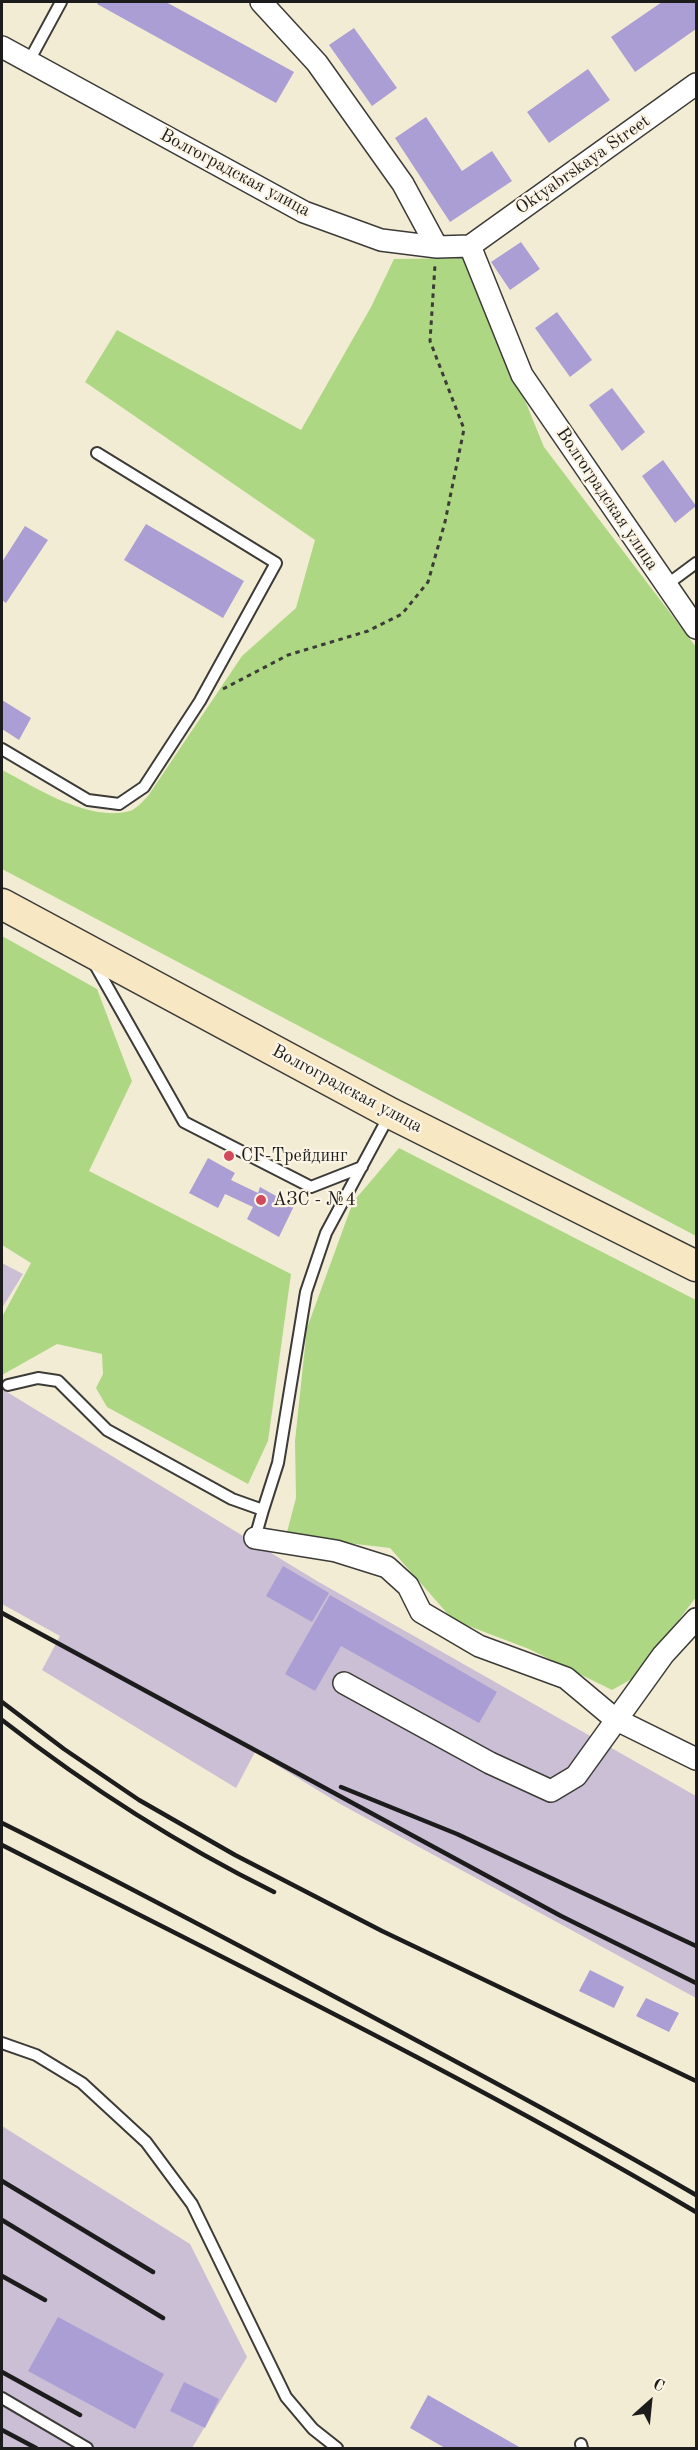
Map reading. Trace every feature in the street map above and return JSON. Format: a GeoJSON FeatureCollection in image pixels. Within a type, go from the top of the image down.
{"type":"FeatureCollection","features":[{"type":"Feature","properties":{"kind":"main road","name":"Волгоградская улица"},"geometry":{"type":"LineString","coordinates":[[2,903],[390,1113],[696,1266]]}},
{"type":"Feature","properties":{"kind":"street"},"geometry":{"type":"LineString","coordinates":[[261,2],[317,63],[404,183],[436,247]]}},
{"type":"Feature","properties":{"kind":"street","name":"Волгоградская улица"},"geometry":{"type":"LineString","coordinates":[[2,47],[304,212],[381,240],[436,247],[470,246],[522,375],[696,628]]}},
{"type":"Feature","properties":{"kind":"street","name":"Oktyabrskaya Street"},"geometry":{"type":"LineString","coordinates":[[470,246],[696,84]]}},
{"type":"Feature","properties":{"kind":"street"},"geometry":{"type":"LineString","coordinates":[[255,1538],[336,1551],[387,1567],[408,1586],[422,1612],[479,1646],[566,1678],[615,1719],[696,1759]]}},
{"type":"Feature","properties":{"kind":"street"},"geometry":{"type":"LineString","coordinates":[[344,1683],[490,1763],[551,1791],[576,1776],[663,1655],[696,1619]]}},
{"type":"Feature","properties":{"kind":"lane"},"geometry":{"type":"LineString","coordinates":[[29,61],[62,2]]}},
{"type":"Feature","properties":{"kind":"lane"},"geometry":{"type":"LineString","coordinates":[[2,749],[88,800],[119,804],[144,787],[200,701],[276,563],[97,453]]}},
{"type":"Feature","properties":{"kind":"lane"},"geometry":{"type":"LineString","coordinates":[[665,586],[696,563]]}},
{"type":"Feature","properties":{"kind":"lane"},"geometry":{"type":"LineString","coordinates":[[85,948],[184,1122],[311,1188],[362,1167]]}},
{"type":"Feature","properties":{"kind":"lane"},"geometry":{"type":"LineString","coordinates":[[255,1538],[278,1463],[306,1292],[326,1233],[390,1113]]}},
{"type":"Feature","properties":{"kind":"lane"},"geometry":{"type":"LineString","coordinates":[[8,1385],[38,1378],[58,1381],[107,1430],[232,1499],[263,1510]]}},
{"type":"Feature","properties":{"kind":"lane"},"geometry":{"type":"LineString","coordinates":[[2,2043],[36,2055],[82,2083],[146,2142],[192,2204],[286,2397],[313,2429],[337,2448]]}},
{"type":"Feature","properties":{"kind":"lane"},"geometry":{"type":"LineString","coordinates":[[2,2398],[87,2448]]}},
{"type":"Feature","properties":{"kind":"path"},"geometry":{"type":"LineString","coordinates":[[200,701],[288,655],[368,632],[402,614],[428,582],[445,522],[464,429],[430,341],[436,247]]}},
{"type":"Feature","properties":{"kind":"shaded area"},"geometry":{"type":"Polygon","coordinates":[[[2,1263],[23,1274],[2,1308],[2,1263]]]}},
{"type":"Feature","properties":{"kind":"shaded area"},"geometry":{"type":"Polygon","coordinates":[[[2,1389],[317,1581],[696,1796],[696,1998],[342,1805],[255,1752],[236,1788],[42,1670],[60,1636],[2,1604],[2,1389]]]}},
{"type":"Feature","properties":{"kind":"shaded area"},"geometry":{"type":"Polygon","coordinates":[[[2,2126],[190,2244],[247,2357],[192,2448],[2,2448],[2,2126]]]}},
{"type":"Feature","properties":{"kind":"green space"},"geometry":{"type":"Polygon","coordinates":[[[467,258],[544,447],[696,647],[696,1236],[2,869],[2,770],[47,794],[80,808],[114,813],[135,809],[148,796],[242,656],[296,608],[315,540],[85,382],[117,330],[301,430],[371,307],[394,259],[467,258]]]}},
{"type":"Feature","properties":{"kind":"green space"},"geometry":{"type":"Polygon","coordinates":[[[2,936],[97,989],[132,1081],[89,1171],[291,1274],[268,1441],[248,1484],[107,1407],[96,1388],[103,1374],[102,1354],[57,1344],[2,1375],[2,1317],[31,1263],[2,1245],[2,936]]]}},
{"type":"Feature","properties":{"kind":"green space"},"geometry":{"type":"Polygon","coordinates":[[[399,1148],[696,1300],[696,1597],[637,1676],[612,1690],[529,1649],[453,1620],[390,1548],[330,1541],[287,1532],[296,1498],[295,1441],[307,1328],[353,1202],[399,1148]]]}},
{"type":"Feature","properties":{"kind":"building"},"geometry":{"type":"Polygon","coordinates":[[[99,2],[166,2],[294,72],[276,103],[97,4],[99,2]]]}},
{"type":"Feature","properties":{"kind":"building"},"geometry":{"type":"Polygon","coordinates":[[[662,2],[696,2],[696,29],[635,72],[611,37],[662,2]]]}},
{"type":"Feature","properties":{"kind":"building"},"geometry":{"type":"Polygon","coordinates":[[[354,28],[397,88],[372,106],[329,45],[354,28]]]}},
{"type":"Feature","properties":{"kind":"building"},"geometry":{"type":"Polygon","coordinates":[[[588,69],[610,100],[549,143],[527,112],[588,69]]]}},
{"type":"Feature","properties":{"kind":"building"},"geometry":{"type":"Polygon","coordinates":[[[426,117],[462,171],[492,151],[512,181],[450,222],[395,138],[426,117]]]}},
{"type":"Feature","properties":{"kind":"building"},"geometry":{"type":"Polygon","coordinates":[[[521,242],[540,269],[510,290],[491,262],[521,242]]]}},
{"type":"Feature","properties":{"kind":"building"},"geometry":{"type":"Polygon","coordinates":[[[557,312],[592,360],[570,377],[535,328],[557,312]]]}},
{"type":"Feature","properties":{"kind":"building"},"geometry":{"type":"Polygon","coordinates":[[[612,388],[645,432],[622,451],[589,405],[612,388]]]}},
{"type":"Feature","properties":{"kind":"building"},"geometry":{"type":"Polygon","coordinates":[[[663,460],[696,506],[675,523],[642,476],[663,460]]]}},
{"type":"Feature","properties":{"kind":"building"},"geometry":{"type":"Polygon","coordinates":[[[146,524],[244,581],[223,618],[124,560],[146,524]]]}},
{"type":"Feature","properties":{"kind":"building"},"geometry":{"type":"Polygon","coordinates":[[[25,526],[48,540],[6,603],[2,600],[2,562],[25,526]]]}},
{"type":"Feature","properties":{"kind":"building"},"geometry":{"type":"Polygon","coordinates":[[[2,700],[31,718],[19,740],[2,729],[2,700]]]}},
{"type":"Feature","properties":{"kind":"building","name":"АЗС - №4"},"geometry":{"type":"Polygon","coordinates":[[[208,1158],[235,1173],[231,1180],[258,1193],[260,1187],[294,1206],[279,1237],[247,1219],[253,1207],[225,1194],[218,1208],[189,1193],[208,1158]]]}},
{"type":"Feature","properties":{"kind":"building"},"geometry":{"type":"Polygon","coordinates":[[[283,1566],[329,1593],[312,1622],[266,1596],[283,1566]]]}},
{"type":"Feature","properties":{"kind":"building"},"geometry":{"type":"Polygon","coordinates":[[[330,1595],[497,1692],[479,1723],[341,1646],[315,1691],[285,1674],[330,1595]]]}},
{"type":"Feature","properties":{"kind":"building"},"geometry":{"type":"Polygon","coordinates":[[[590,1970],[624,1987],[614,2008],[579,1991],[590,1970]]]}},
{"type":"Feature","properties":{"kind":"building"},"geometry":{"type":"Polygon","coordinates":[[[646,1998],[679,2013],[669,2032],[636,2016],[646,1998]]]}},
{"type":"Feature","properties":{"kind":"building"},"geometry":{"type":"Polygon","coordinates":[[[58,2317],[164,2374],[135,2429],[28,2371],[58,2317]]]}},
{"type":"Feature","properties":{"kind":"building"},"geometry":{"type":"Polygon","coordinates":[[[184,2382],[219,2399],[205,2428],[170,2411],[184,2382]]]}},
{"type":"Feature","properties":{"kind":"building"},"geometry":{"type":"Polygon","coordinates":[[[428,2395],[521,2448],[445,2448],[410,2428],[428,2395]]]}},
{"type":"Feature","properties":{"kind":"railway"},"geometry":{"type":"LineString","coordinates":[[2,1613],[561,1916],[696,1983]]}},
{"type":"Feature","properties":{"kind":"railway"},"geometry":{"type":"LineString","coordinates":[[2,1702],[64,1749],[139,1800],[235,1855],[382,1931],[696,2081]]}},
{"type":"Feature","properties":{"kind":"railway"},"geometry":{"type":"LineString","coordinates":[[2,1720],[67,1768],[134,1813],[238,1874],[274,1892]]}},
{"type":"Feature","properties":{"kind":"railway"},"geometry":{"type":"LineString","coordinates":[[341,1787],[457,1834],[696,1946]]}},
{"type":"Feature","properties":{"kind":"railway"},"geometry":{"type":"LineString","coordinates":[[2,1823],[171,1909],[429,2047],[696,2195]]}},
{"type":"Feature","properties":{"kind":"railway"},"geometry":{"type":"LineString","coordinates":[[2,1845],[439,2069],[696,2212]]}},
{"type":"Feature","properties":{"kind":"railway"},"geometry":{"type":"LineString","coordinates":[[2,2181],[153,2272]]}},
{"type":"Feature","properties":{"kind":"railway"},"geometry":{"type":"LineString","coordinates":[[2,2220],[163,2318]]}},
{"type":"Feature","properties":{"kind":"railway"},"geometry":{"type":"LineString","coordinates":[[2,2276],[45,2300]]}},
{"type":"Feature","properties":{"kind":"railway"},"geometry":{"type":"LineString","coordinates":[[2,2372],[80,2415]]}},
{"type":"Feature","properties":{"kind":"railway"},"geometry":{"type":"LineString","coordinates":[[2,2430],[36,2448]]}},
{"type":"Feature","properties":{"kind":"place","name":"СГ-Трейдинг"},"geometry":{"type":"Point","coordinates":[229,1156]}},
{"type":"Feature","properties":{"kind":"place","name":"АЗС - №4"},"geometry":{"type":"Point","coordinates":[261,1200]}}]}
